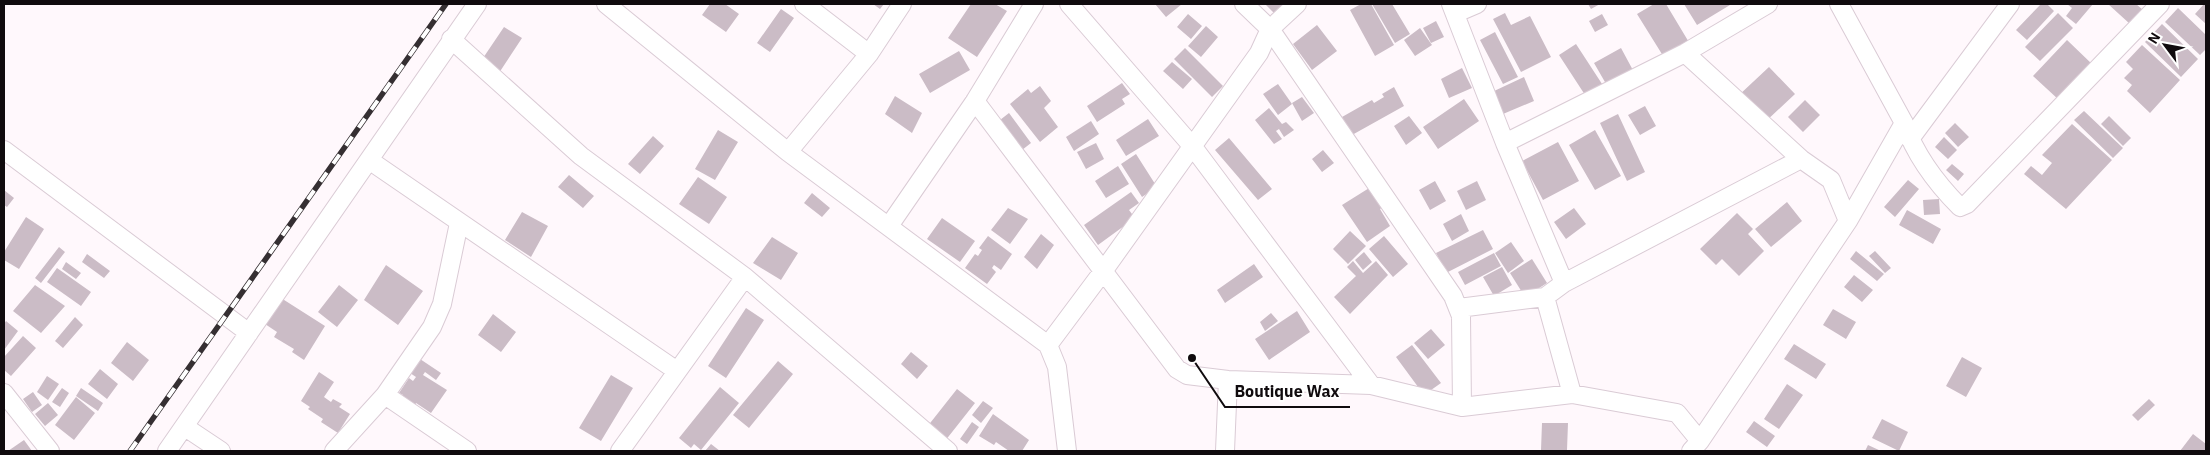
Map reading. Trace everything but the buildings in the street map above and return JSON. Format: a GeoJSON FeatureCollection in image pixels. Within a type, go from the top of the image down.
{"type":"FeatureCollection","features":[{"type":"Feature","properties":{"kind":"street"},"geometry":{"type":"LineString","coordinates":[[167,451],[477,4]]}},
{"type":"Feature","properties":{"kind":"street"},"geometry":{"type":"LineString","coordinates":[[606,4],[788,152],[1048,345],[1057,367],[1067,451]]}},
{"type":"Feature","properties":{"kind":"street"},"geometry":{"type":"LineString","coordinates":[[804,4],[869,54]]}},
{"type":"Feature","properties":{"kind":"street"},"geometry":{"type":"LineString","coordinates":[[788,152],[869,54],[902,4]]}},
{"type":"Feature","properties":{"kind":"street"},"geometry":{"type":"LineString","coordinates":[[889,226],[975,101],[1034,4]]}},
{"type":"Feature","properties":{"kind":"street"},"geometry":{"type":"LineString","coordinates":[[1069,4],[1192,147],[1371,385]]}},
{"type":"Feature","properties":{"kind":"street"},"geometry":{"type":"LineString","coordinates":[[1244,4],[1270,29],[1444,281],[1459,308],[1462,330],[1462,407]]}},
{"type":"Feature","properties":{"kind":"street"},"geometry":{"type":"LineString","coordinates":[[1048,345],[1259,53],[1270,29],[1298,4]]}},
{"type":"Feature","properties":{"kind":"street"},"geometry":{"type":"LineString","coordinates":[[1476,4],[1454,9],[1505,144],[1564,283]]}},
{"type":"Feature","properties":{"kind":"street"},"geometry":{"type":"LineString","coordinates":[[1505,144],[1686,52],[1768,4]]}},
{"type":"Feature","properties":{"kind":"street"},"geometry":{"type":"LineString","coordinates":[[1839,4],[1904,123],[1910,140],[1946,193],[1960,207],[1967,204],[2160,4]]}},
{"type":"Feature","properties":{"kind":"street"},"geometry":{"type":"LineString","coordinates":[[1910,140],[2010,4]]}},
{"type":"Feature","properties":{"kind":"street"},"geometry":{"type":"LineString","coordinates":[[451,39],[581,156],[745,277],[948,451]]}},
{"type":"Feature","properties":{"kind":"street"},"geometry":{"type":"LineString","coordinates":[[1686,52],[1801,158],[1832,180],[1848,221]]}},
{"type":"Feature","properties":{"kind":"street"},"geometry":{"type":"LineString","coordinates":[[975,101],[1177,369],[1187,376],[1228,380],[1371,385],[1462,407],[1572,394],[1677,413],[1696,446],[1848,221],[1904,123]]}},
{"type":"Feature","properties":{"kind":"street"},"geometry":{"type":"LineString","coordinates":[[4,150],[249,333]]}},
{"type":"Feature","properties":{"kind":"street"},"geometry":{"type":"LineString","coordinates":[[1459,308],[1545,297],[1564,283],[1801,158]]}},
{"type":"Feature","properties":{"kind":"street"},"geometry":{"type":"LineString","coordinates":[[369,160],[677,371]]}},
{"type":"Feature","properties":{"kind":"street"},"geometry":{"type":"LineString","coordinates":[[334,451],[385,395],[439,314],[459,223]]}},
{"type":"Feature","properties":{"kind":"street"},"geometry":{"type":"LineString","coordinates":[[620,451],[745,277]]}},
{"type":"Feature","properties":{"kind":"street"},"geometry":{"type":"LineString","coordinates":[[1545,297],[1572,394]]}},
{"type":"Feature","properties":{"kind":"street"},"geometry":{"type":"LineString","coordinates":[[1224,451],[1228,380]]}},
{"type":"Feature","properties":{"kind":"street"},"geometry":{"type":"LineString","coordinates":[[4,393],[50,451]]}},
{"type":"Feature","properties":{"kind":"street"},"geometry":{"type":"LineString","coordinates":[[385,395],[467,451]]}},
{"type":"Feature","properties":{"kind":"street"},"geometry":{"type":"LineString","coordinates":[[185,427],[221,451]]}},
{"type":"Feature","properties":{"kind":"railway"},"geometry":{"type":"LineString","coordinates":[[130,451],[446,4]]}},
{"type":"Feature","properties":{"kind":"place","name":"Boutique Wax"},"geometry":{"type":"Point","coordinates":[1192,358]}}]}
